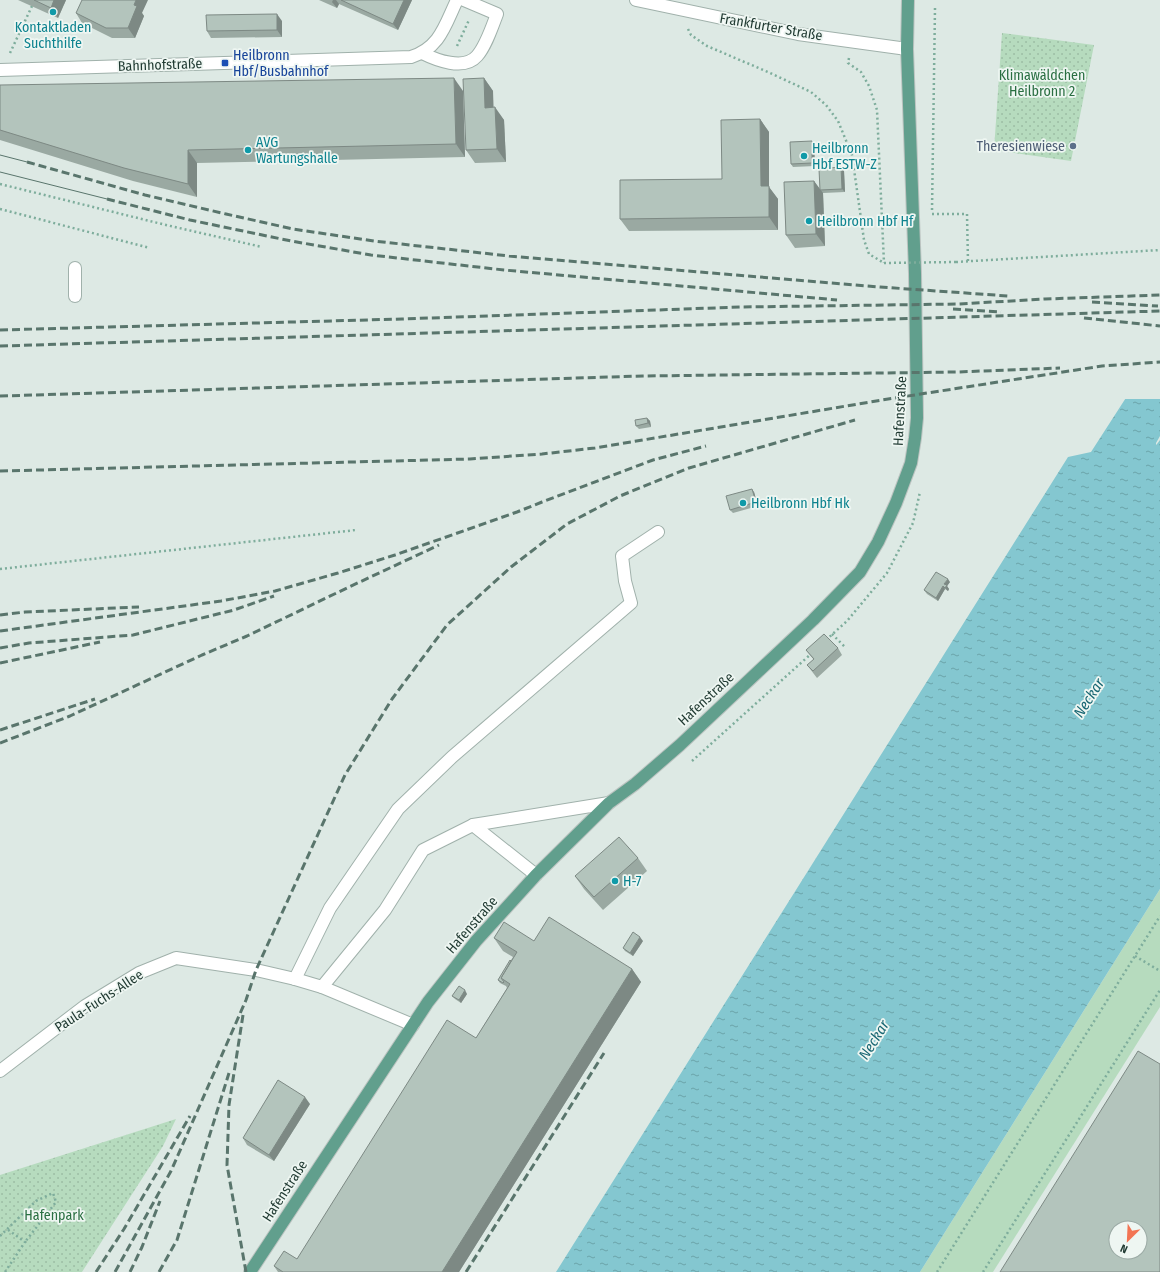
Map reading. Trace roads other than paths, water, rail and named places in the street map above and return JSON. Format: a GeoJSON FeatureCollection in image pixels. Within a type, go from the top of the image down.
{"type":"FeatureCollection","features":[{"type":"Feature","properties":{"kind":"main road","name":"Hafenstraße"},"geometry":{"type":"LineString","coordinates":[[250,1272],[412,1025],[428,1002],[476,941],[536,875],[609,803],[635,784],[680,744],[813,620],[860,572],[878,542],[896,503],[911,463],[917,418],[908,0]]}},
{"type":"Feature","properties":{"kind":"street"},"geometry":{"type":"LineString","coordinates":[[422,53],[429,48],[441,33],[457,0]]}},
{"type":"Feature","properties":{"kind":"street"},"geometry":{"type":"LineString","coordinates":[[422,53],[450,63],[467,63],[476,57],[497,14],[464,0]]}},
{"type":"Feature","properties":{"kind":"street","name":"Frankfurter Straße"},"geometry":{"type":"LineString","coordinates":[[636,0],[798,34],[908,49]]}},
{"type":"Feature","properties":{"kind":"street","name":"Bahnhofstraße"},"geometry":{"type":"LineString","coordinates":[[0,70],[405,57],[422,53]]}},
{"type":"Feature","properties":{"kind":"street"},"geometry":{"type":"LineString","coordinates":[[75,268],[75,296]]}},
{"type":"Feature","properties":{"kind":"street"},"geometry":{"type":"LineString","coordinates":[[295,979],[330,908],[398,809],[452,757],[631,603],[625,581],[622,556],[658,532]]}},
{"type":"Feature","properties":{"kind":"street"},"geometry":{"type":"LineString","coordinates":[[322,987],[385,910],[423,850],[473,825],[609,803]]}},
{"type":"Feature","properties":{"kind":"street"},"geometry":{"type":"LineString","coordinates":[[473,825],[536,875]]}},
{"type":"Feature","properties":{"kind":"street","name":"Paula-Fuchs-Allee"},"geometry":{"type":"LineString","coordinates":[[0,1071],[85,1006],[139,973],[176,958],[256,970],[295,979],[322,987],[412,1025]]}},
{"type":"Feature","properties":{"kind":"water","name":"Neckar"},"geometry":{"type":"Polygon","coordinates":[[[1160,345],[1160,436],[1156,445],[1160,440],[1160,889],[920,1272],[556,1272],[1068,457],[1091,452],[1160,345]]]}},
{"type":"Feature","properties":{"kind":"tram line"},"geometry":{"type":"LineString","coordinates":[[0,155],[27,162]]}},
{"type":"Feature","properties":{"kind":"tram line"},"geometry":{"type":"LineString","coordinates":[[0,172],[107,199]]}},
{"type":"Feature","properties":{"kind":"railway"},"geometry":{"type":"LineString","coordinates":[[27,162],[145,195],[226,214],[293,229],[374,241],[509,256],[880,287],[1008,296]]}},
{"type":"Feature","properties":{"kind":"railway"},"geometry":{"type":"LineString","coordinates":[[107,199],[190,220],[291,241],[371,255],[504,270],[837,300]]}},
{"type":"Feature","properties":{"kind":"railway"},"geometry":{"type":"LineString","coordinates":[[0,330],[402,319],[741,307],[958,304],[1160,295]]}},
{"type":"Feature","properties":{"kind":"railway"},"geometry":{"type":"LineString","coordinates":[[1092,302],[1158,306]]}},
{"type":"Feature","properties":{"kind":"railway"},"geometry":{"type":"LineString","coordinates":[[953,309],[1001,312]]}},
{"type":"Feature","properties":{"kind":"railway"},"geometry":{"type":"LineString","coordinates":[[0,346],[1160,311]]}},
{"type":"Feature","properties":{"kind":"railway"},"geometry":{"type":"LineString","coordinates":[[1084,318],[1160,326]]}},
{"type":"Feature","properties":{"kind":"railway"},"geometry":{"type":"LineString","coordinates":[[0,471],[470,459],[542,454],[595,448],[882,400],[1102,366],[1160,362]]}},
{"type":"Feature","properties":{"kind":"railway"},"geometry":{"type":"LineString","coordinates":[[0,396],[643,376],[957,372],[1060,368]]}},
{"type":"Feature","properties":{"kind":"railway"},"geometry":{"type":"LineString","coordinates":[[115,1272],[171,1171],[246,1000],[256,970],[345,775],[392,699],[447,625],[511,567],[567,524],[620,496],[689,468],[855,420]]}},
{"type":"Feature","properties":{"kind":"railway"},"geometry":{"type":"LineString","coordinates":[[0,631],[221,601],[275,591],[395,555],[517,512],[653,460],[706,446]]}},
{"type":"Feature","properties":{"kind":"railway"},"geometry":{"type":"LineString","coordinates":[[0,743],[70,716],[202,655],[247,636],[439,545]]}},
{"type":"Feature","properties":{"kind":"railway"},"geometry":{"type":"LineString","coordinates":[[0,648],[29,643],[133,635],[234,610],[274,596]]}},
{"type":"Feature","properties":{"kind":"railway"},"geometry":{"type":"LineString","coordinates":[[0,615],[25,612],[139,607]]}},
{"type":"Feature","properties":{"kind":"railway"},"geometry":{"type":"LineString","coordinates":[[0,663],[100,642]]}},
{"type":"Feature","properties":{"kind":"railway"},"geometry":{"type":"LineString","coordinates":[[0,730],[95,699]]}},
{"type":"Feature","properties":{"kind":"railway"},"geometry":{"type":"LineString","coordinates":[[243,1015],[229,1105],[227,1165],[246,1272]]}},
{"type":"Feature","properties":{"kind":"railway"},"geometry":{"type":"LineString","coordinates":[[466,1272],[604,1053]]}},
{"type":"Feature","properties":{"kind":"railway"},"geometry":{"type":"LineString","coordinates":[[159,1272],[177,1240],[229,1073]]}},
{"type":"Feature","properties":{"kind":"railway"},"geometry":{"type":"LineString","coordinates":[[96,1272],[124,1229],[190,1116]]}},
{"type":"Feature","properties":{"kind":"railway"},"geometry":{"type":"LineString","coordinates":[[130,1272],[142,1247],[160,1201]]}},
{"type":"Feature","properties":{"kind":"place","name":"Kontaktladen Suchthilfe"},"geometry":{"type":"Point","coordinates":[53,12]}},
{"type":"Feature","properties":{"kind":"place","name":"Heilbronn Hbf/Busbahnhof"},"geometry":{"type":"Point","coordinates":[225,63]}},
{"type":"Feature","properties":{"kind":"place","name":"Theresienwiese"},"geometry":{"type":"Point","coordinates":[1073,146]}},
{"type":"Feature","properties":{"kind":"place","name":"AVG Wartungshalle"},"geometry":{"type":"Point","coordinates":[248,150]}},
{"type":"Feature","properties":{"kind":"place","name":"Heilbronn Hbf ESTW-Z"},"geometry":{"type":"Point","coordinates":[804,156]}},
{"type":"Feature","properties":{"kind":"place","name":"Heilbronn Hbf Hf"},"geometry":{"type":"Point","coordinates":[809,221]}},
{"type":"Feature","properties":{"kind":"place","name":"Heilbronn Hbf Hk"},"geometry":{"type":"Point","coordinates":[743,503]}},
{"type":"Feature","properties":{"kind":"place","name":"H-7"},"geometry":{"type":"Point","coordinates":[615,881]}},
{"type":"Feature","properties":{"kind":"park label","name":"Klimawäldchen Heilbronn 2"},"geometry":{"type":"Point","coordinates":[1042,84]}},
{"type":"Feature","properties":{"kind":"park label","name":"Hafenpark"},"geometry":{"type":"Point","coordinates":[54,1215]}}]}
